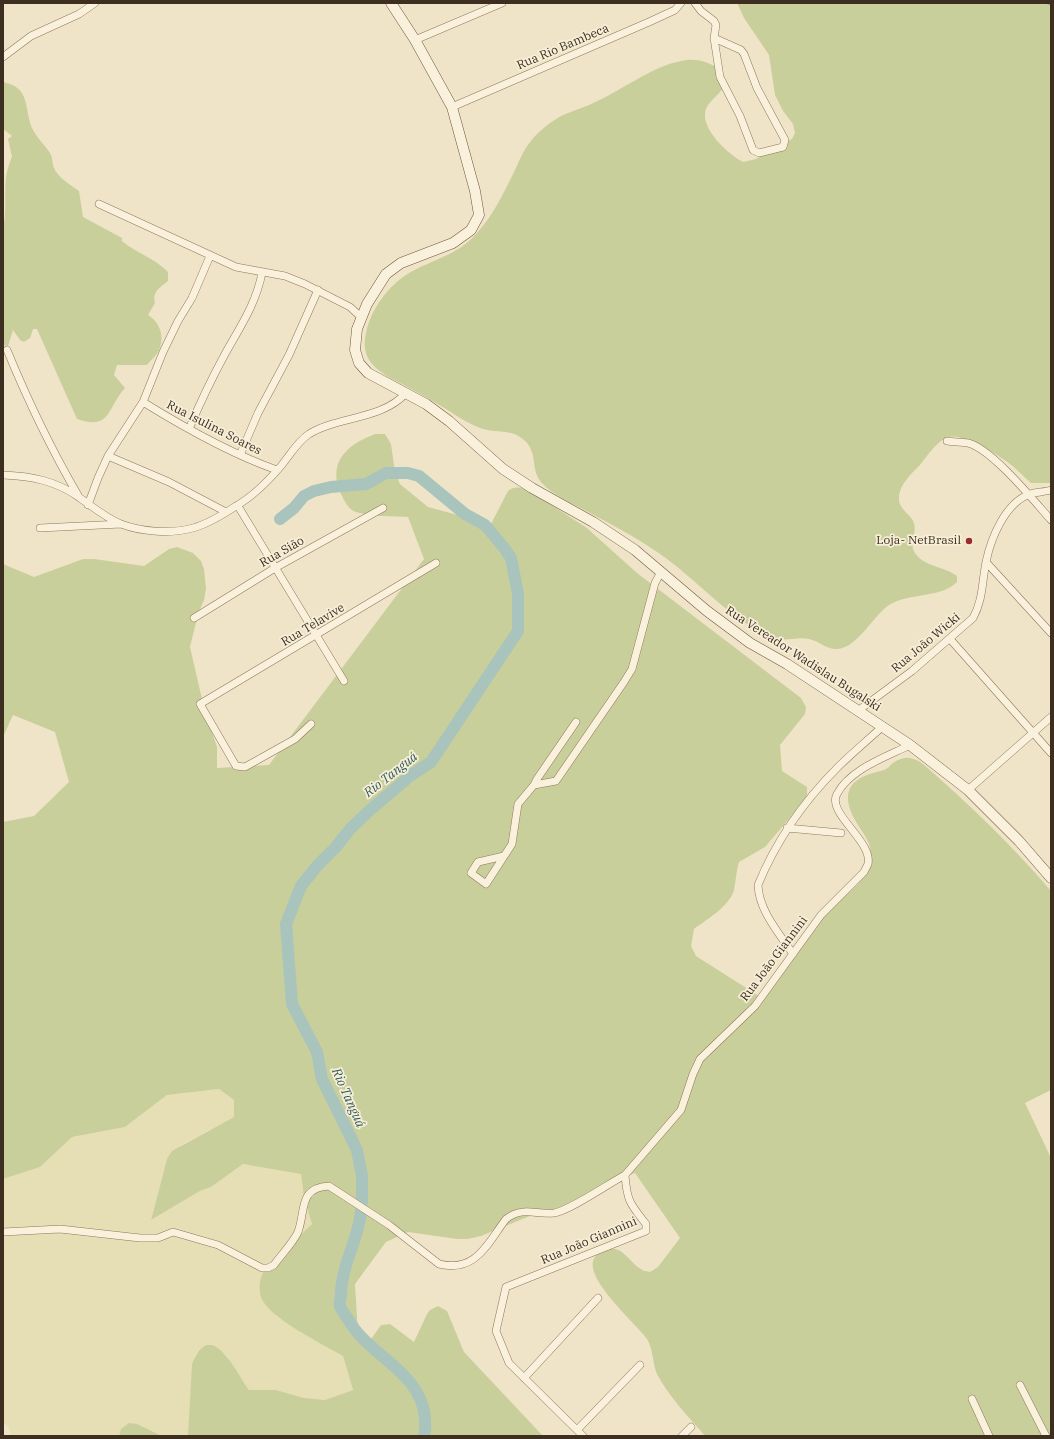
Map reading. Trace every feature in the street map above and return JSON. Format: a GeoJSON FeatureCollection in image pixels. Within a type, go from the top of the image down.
{"type":"FeatureCollection","features":[{"type":"Feature","properties":{"kind":"main road","name":"Rua Vereador Wadislau Bugalski"},"geometry":{"type":"LineString","coordinates":[[391,3],[415,40],[452,107],[475,191],[478,215],[471,230],[453,243],[401,263],[386,274],[367,304],[357,329],[356,350],[359,363],[368,373],[426,404],[449,421],[503,469],[532,488],[593,522],[635,550],[707,611],[750,643],[787,664],[910,745],[968,790],[1020,841],[1051,878]]}},
{"type":"Feature","properties":{"kind":"street"},"geometry":{"type":"LineString","coordinates":[[3,57],[31,36],[79,14],[95,3]]}},
{"type":"Feature","properties":{"kind":"street"},"geometry":{"type":"LineString","coordinates":[[415,40],[502,3]]}},
{"type":"Feature","properties":{"kind":"street","name":"Rua Rio Bambeca"},"geometry":{"type":"LineString","coordinates":[[452,107],[655,20],[675,10],[681,3]]}},
{"type":"Feature","properties":{"kind":"street"},"geometry":{"type":"LineString","coordinates":[[695,3],[701,11],[714,21],[716,25],[714,38],[722,84],[740,116],[753,150],[759,153],[784,147],[785,140],[757,88],[744,54],[741,50],[714,38]]}},
{"type":"Feature","properties":{"kind":"street"},"geometry":{"type":"LineString","coordinates":[[99,204],[236,267],[262,273],[285,276],[318,290],[350,307],[362,317]]}},
{"type":"Feature","properties":{"kind":"street"},"geometry":{"type":"LineString","coordinates":[[88,505],[108,456],[143,402],[163,352],[178,321],[192,298],[210,256]]}},
{"type":"Feature","properties":{"kind":"street"},"geometry":{"type":"LineString","coordinates":[[190,429],[208,385],[250,309],[260,285],[262,273]]}},
{"type":"Feature","properties":{"kind":"street"},"geometry":{"type":"LineString","coordinates":[[240,455],[258,413],[289,355],[318,290]]}},
{"type":"Feature","properties":{"kind":"street"},"geometry":{"type":"LineString","coordinates":[[7,350],[29,404],[51,449],[80,498]]}},
{"type":"Feature","properties":{"kind":"street"},"geometry":{"type":"LineString","coordinates":[[40,528],[121,524],[162,532],[193,528],[238,506],[277,470],[298,443],[309,434],[320,428],[387,408],[398,402],[406,393]]}},
{"type":"Feature","properties":{"kind":"street","name":"Rua Isulina Soares"},"geometry":{"type":"LineString","coordinates":[[143,402],[240,455],[277,470]]}},
{"type":"Feature","properties":{"kind":"street"},"geometry":{"type":"LineString","coordinates":[[947,441],[969,443],[980,448],[1029,494],[1051,520]]}},
{"type":"Feature","properties":{"kind":"street"},"geometry":{"type":"LineString","coordinates":[[108,456],[169,482],[226,512]]}},
{"type":"Feature","properties":{"kind":"street"},"geometry":{"type":"LineString","coordinates":[[3,475],[26,476],[50,482],[80,498],[88,505],[121,524]]}},
{"type":"Feature","properties":{"kind":"street","name":"Rua João Wicki"},"geometry":{"type":"LineString","coordinates":[[859,710],[912,671],[973,618],[979,607],[986,562],[992,541],[1008,510],[1029,494],[1051,490]]}},
{"type":"Feature","properties":{"kind":"street"},"geometry":{"type":"LineString","coordinates":[[238,506],[344,681]]}},
{"type":"Feature","properties":{"kind":"street","name":"Rua Sião"},"geometry":{"type":"LineString","coordinates":[[194,618],[276,568],[383,508]]}},
{"type":"Feature","properties":{"kind":"street"},"geometry":{"type":"LineString","coordinates":[[986,562],[1051,633]]}},
{"type":"Feature","properties":{"kind":"street","name":"Rua Telavive"},"geometry":{"type":"LineString","coordinates":[[311,724],[295,739],[270,753],[245,766],[236,766],[200,704],[436,563]]}},
{"type":"Feature","properties":{"kind":"street"},"geometry":{"type":"LineString","coordinates":[[534,785],[556,782],[632,669],[655,583],[661,572]]}},
{"type":"Feature","properties":{"kind":"street"},"geometry":{"type":"LineString","coordinates":[[950,639],[1051,753]]}},
{"type":"Feature","properties":{"kind":"street"},"geometry":{"type":"LineString","coordinates":[[968,790],[1051,717]]}},
{"type":"Feature","properties":{"kind":"street"},"geometry":{"type":"LineString","coordinates":[[504,856],[478,862],[471,873],[486,884],[512,844],[518,804],[534,785],[537,778],[576,722]]}},
{"type":"Feature","properties":{"kind":"street"},"geometry":{"type":"LineString","coordinates":[[793,954],[766,912],[758,893],[758,885],[788,828],[809,798],[838,767],[883,726]]}},
{"type":"Feature","properties":{"kind":"street","name":"Rua João Giannini"},"geometry":{"type":"LineString","coordinates":[[583,1436],[509,1363],[496,1331],[506,1287],[646,1230],[646,1224],[631,1206],[626,1196],[625,1175],[681,1110],[693,1074],[700,1059],[755,1006],[821,915],[864,872],[868,864],[867,854],[857,836],[837,807],[835,801],[836,794],[850,778],[859,772],[910,745]]}},
{"type":"Feature","properties":{"kind":"street"},"geometry":{"type":"LineString","coordinates":[[788,828],[842,833]]}},
{"type":"Feature","properties":{"kind":"street"},"geometry":{"type":"LineString","coordinates":[[3,1232],[60,1229],[140,1238],[158,1238],[173,1232],[218,1245],[262,1268],[268,1268],[274,1265],[297,1232],[302,1207],[310,1192],[319,1186],[329,1186],[389,1225],[439,1264],[448,1266],[462,1266],[474,1261],[506,1219],[513,1214],[522,1211],[540,1213],[560,1212],[625,1175]]}},
{"type":"Feature","properties":{"kind":"street"},"geometry":{"type":"LineString","coordinates":[[524,1378],[598,1298]]}},
{"type":"Feature","properties":{"kind":"street"},"geometry":{"type":"LineString","coordinates":[[577,1430],[640,1365]]}},
{"type":"Feature","properties":{"kind":"street"},"geometry":{"type":"LineString","coordinates":[[1020,1385],[1046,1436]]}},
{"type":"Feature","properties":{"kind":"street"},"geometry":{"type":"LineString","coordinates":[[972,1399],[988,1436]]}},
{"type":"Feature","properties":{"kind":"street"},"geometry":{"type":"LineString","coordinates":[[682,1436],[691,1427]]}},
{"type":"Feature","properties":{"kind":"shaded area"},"geometry":{"type":"Polygon","coordinates":[[[219,1089],[234,1100],[234,1117],[181,1145],[164,1169],[151,1220],[200,1191],[211,1187],[243,1164],[301,1173],[304,1198],[312,1224],[289,1246],[260,1280],[260,1291],[262,1298],[276,1316],[343,1356],[353,1390],[325,1400],[304,1398],[276,1390],[249,1390],[225,1354],[211,1344],[203,1346],[196,1353],[192,1364],[189,1436],[162,1436],[152,1431],[121,1429],[119,1436],[11,1436],[8,1426],[3,1422],[3,1179],[40,1167],[72,1137],[125,1127],[167,1095],[219,1089]]]}},
{"type":"Feature","properties":{"kind":"green space"},"geometry":{"type":"Polygon","coordinates":[[[737,3],[1051,3],[1051,483],[1031,483],[1016,469],[994,453],[961,438],[948,437],[940,442],[932,449],[901,488],[899,502],[914,523],[915,531],[913,550],[915,553],[919,558],[929,564],[957,576],[957,582],[943,591],[897,601],[889,605],[859,637],[845,647],[838,649],[830,648],[804,638],[776,639],[756,630],[730,612],[658,552],[564,499],[546,487],[537,476],[530,447],[520,437],[511,433],[475,426],[423,395],[390,378],[373,365],[366,354],[365,348],[368,324],[376,307],[387,291],[401,278],[417,268],[453,252],[476,234],[488,220],[506,188],[521,156],[538,133],[551,122],[562,116],[600,100],[658,68],[686,60],[700,61],[716,67],[723,88],[709,103],[706,109],[705,116],[707,124],[716,140],[730,153],[743,162],[756,159],[772,148],[792,139],[795,133],[793,124],[783,111],[775,95],[769,55],[744,18],[737,3]]]}},
{"type":"Feature","properties":{"kind":"green space"},"geometry":{"type":"Polygon","coordinates":[[[3,82],[12,85],[22,94],[32,128],[50,153],[56,172],[65,181],[79,191],[83,217],[122,238],[122,241],[127,245],[157,263],[168,272],[168,281],[156,292],[154,299],[155,303],[148,315],[156,322],[160,330],[162,340],[159,350],[147,365],[117,365],[114,375],[125,388],[107,416],[96,422],[88,422],[77,419],[37,329],[33,329],[30,338],[24,342],[20,340],[13,330],[8,346],[3,345],[3,230],[5,220],[6,175],[12,157],[8,139],[12,136],[3,129],[3,82]]]}},
{"type":"Feature","properties":{"kind":"green space"},"geometry":{"type":"Polygon","coordinates":[[[375,434],[385,434],[391,444],[395,472],[400,484],[428,507],[491,524],[508,491],[514,488],[522,488],[531,492],[587,528],[637,573],[801,698],[806,707],[805,714],[780,745],[782,771],[807,787],[807,798],[765,847],[739,862],[734,890],[727,902],[717,912],[694,929],[691,946],[696,956],[762,998],[820,916],[851,891],[866,872],[870,861],[871,852],[866,837],[852,815],[849,806],[849,790],[857,780],[888,768],[897,760],[905,758],[912,758],[923,764],[957,794],[990,825],[1051,891],[1051,1090],[1025,1103],[1051,1158],[1051,1436],[705,1436],[668,1392],[658,1376],[651,1348],[647,1339],[610,1297],[600,1284],[594,1272],[593,1262],[598,1254],[612,1248],[622,1252],[642,1270],[650,1272],[658,1267],[680,1238],[635,1173],[596,1189],[581,1200],[555,1212],[530,1216],[481,1236],[468,1239],[457,1239],[408,1232],[386,1242],[355,1284],[358,1333],[371,1339],[381,1325],[390,1324],[414,1342],[430,1310],[438,1306],[447,1311],[464,1352],[543,1436],[188,1436],[192,1364],[199,1351],[207,1345],[214,1346],[230,1360],[249,1390],[276,1390],[304,1398],[325,1400],[353,1390],[343,1356],[285,1322],[266,1305],[260,1293],[261,1277],[264,1270],[312,1224],[304,1198],[301,1174],[243,1164],[211,1187],[200,1191],[151,1220],[167,1159],[172,1151],[234,1117],[234,1100],[219,1089],[167,1095],[125,1127],[72,1137],[40,1167],[3,1179],[3,822],[34,816],[69,782],[55,732],[13,715],[3,737],[3,564],[34,577],[83,559],[94,559],[144,566],[169,549],[177,547],[193,553],[201,561],[204,569],[206,589],[190,647],[205,712],[217,747],[217,768],[269,765],[424,559],[408,517],[362,514],[349,508],[342,496],[336,474],[342,457],[355,444],[375,434]]]}},
{"type":"Feature","properties":{"kind":"green space"},"geometry":{"type":"Polygon","coordinates":[[[129,1423],[137,1424],[162,1436],[119,1436],[121,1429],[129,1423]]]}},
{"type":"Feature","properties":{"kind":"waterway"},"geometry":{"type":"LineString","coordinates":[[1047,3],[1051,4]]}},
{"type":"Feature","properties":{"kind":"waterway","name":"Rio Tanguá"},"geometry":{"type":"LineString","coordinates":[[280,519],[294,508],[304,496],[314,491],[331,487],[366,484],[386,473],[408,473],[419,476],[465,514],[485,525],[511,558],[518,594],[518,631],[431,762],[410,776],[351,828],[301,886],[286,924],[292,1004],[317,1052],[322,1079],[357,1150],[362,1176],[362,1202]]}},
{"type":"Feature","properties":{"kind":"waterway","name":"Rio Tanguá"},"geometry":{"type":"LineString","coordinates":[[361,1211],[360,1221],[344,1271],[340,1306],[357,1332],[404,1376],[414,1388],[421,1402],[425,1418],[424,1436]]}},
{"type":"Feature","properties":{"kind":"place","name":"Loja- NetBrasil"},"geometry":{"type":"Point","coordinates":[969,541]}}]}
